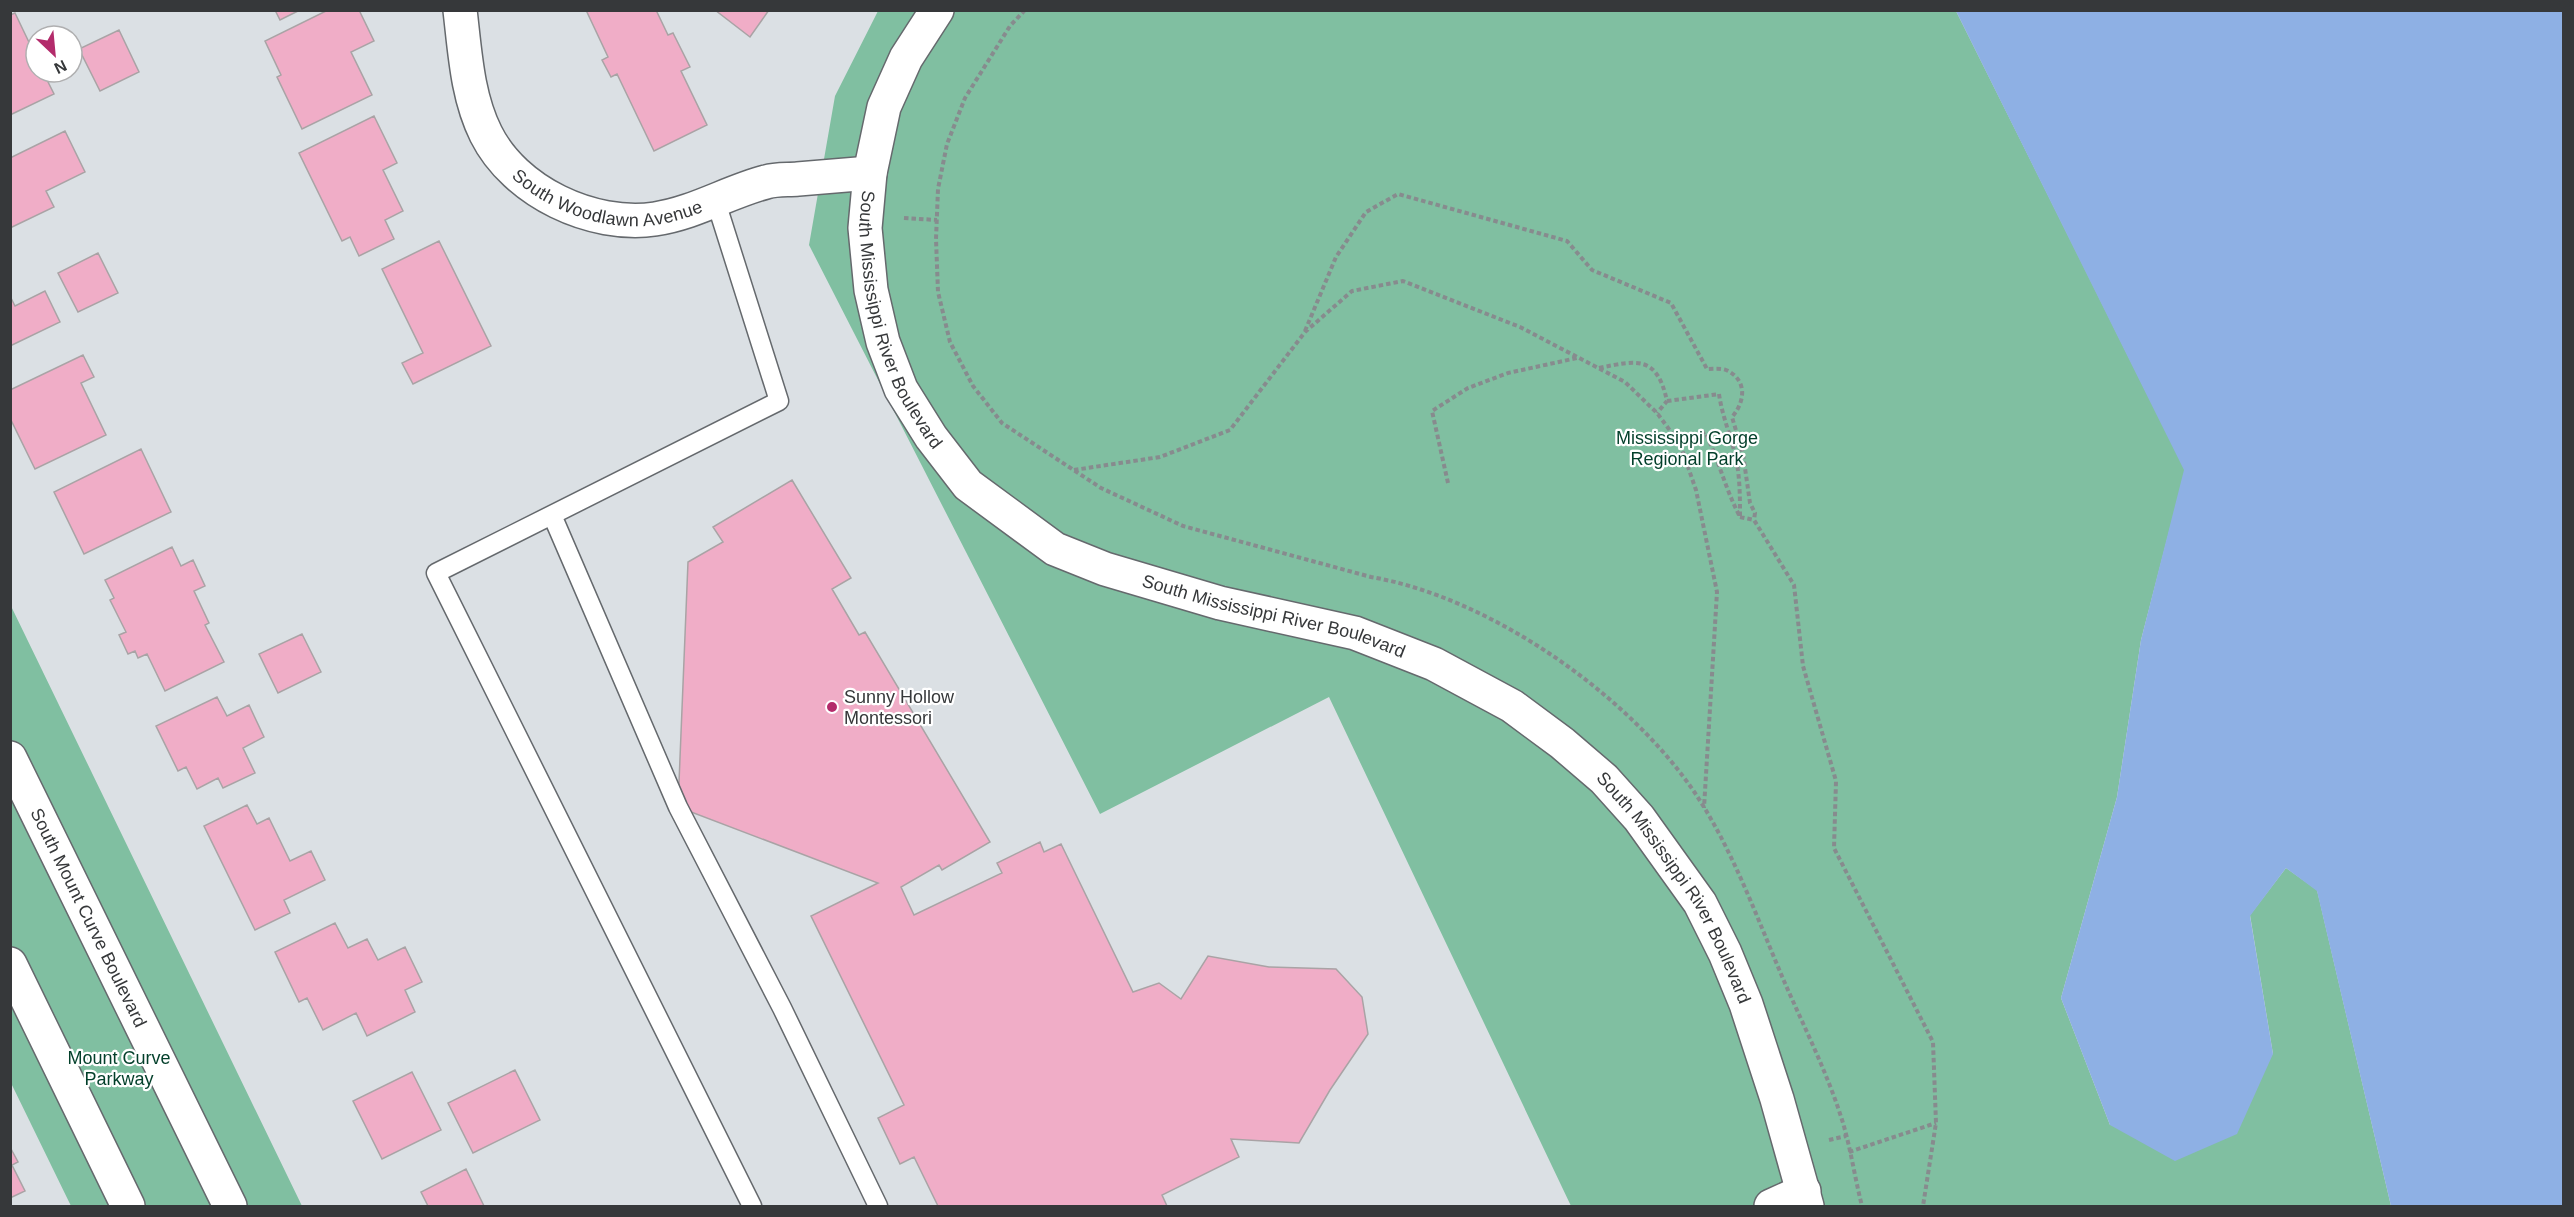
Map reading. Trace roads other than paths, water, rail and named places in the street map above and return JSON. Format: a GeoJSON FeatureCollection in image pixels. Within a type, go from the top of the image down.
{"type":"FeatureCollection","features":[{"type":"Feature","properties":{"kind":"street","name":"South Woodlawn Avenue"},"geometry":{"type":"LineString","coordinates":[[459,10],[471,89],[486,135],[506,161],[529,184],[581,212],[611,219],[652,219],[688,212],[767,182],[870,173]]}},
{"type":"Feature","properties":{"kind":"street","name":"South Mississippi River Boulevard"},"geometry":{"type":"LineString","coordinates":[[937,10],[906,58],[884,107],[870,173],[865,228],[871,290],[883,342],[902,389],[931,437],[968,485],[1047,544],[1078,560],[1220,603],[1355,633],[1434,663],[1512,706],[1562,743],[1604,779],[1639,818],[1700,903],[1725,953],[1746,1004],[1778,1099],[1805,1198]]}},
{"type":"Feature","properties":{"kind":"street","name":"South Mount Curve Boulevard"},"geometry":{"type":"LineString","coordinates":[[10,758],[230,1206]]}},
{"type":"Feature","properties":{"kind":"street"},"geometry":{"type":"LineString","coordinates":[[11,966],[128,1206]]}},
{"type":"Feature","properties":{"kind":"street"},"geometry":{"type":"LineString","coordinates":[[1771,1206],[1805,1198]]}},
{"type":"Feature","properties":{"kind":"lane"},"geometry":{"type":"LineString","coordinates":[[716,202],[779,401],[436,573],[752,1206]]}},
{"type":"Feature","properties":{"kind":"lane"},"geometry":{"type":"LineString","coordinates":[[552,515],[678,807],[782,1008],[878,1206]]}},
{"type":"Feature","properties":{"kind":"water"},"geometry":{"type":"Polygon","coordinates":[[[1956,11],[2563,11],[2563,1206],[2391,1206],[2317,891],[2286,868],[2250,916],[2273,1054],[2237,1134],[2175,1161],[2110,1125],[2061,998],[2117,797],[2141,640],[2184,470],[1956,11]]]}},
{"type":"Feature","properties":{"kind":"place","name":"Sunny Hollow Montessori"},"geometry":{"type":"Point","coordinates":[832,707]}},
{"type":"Feature","properties":{"kind":"park label","name":"Mississippi Gorge Regional Park"},"geometry":{"type":"Point","coordinates":[1687,448]}},
{"type":"Feature","properties":{"kind":"park label","name":"Mount Curve Parkway"},"geometry":{"type":"Point","coordinates":[119,1068]}}]}
